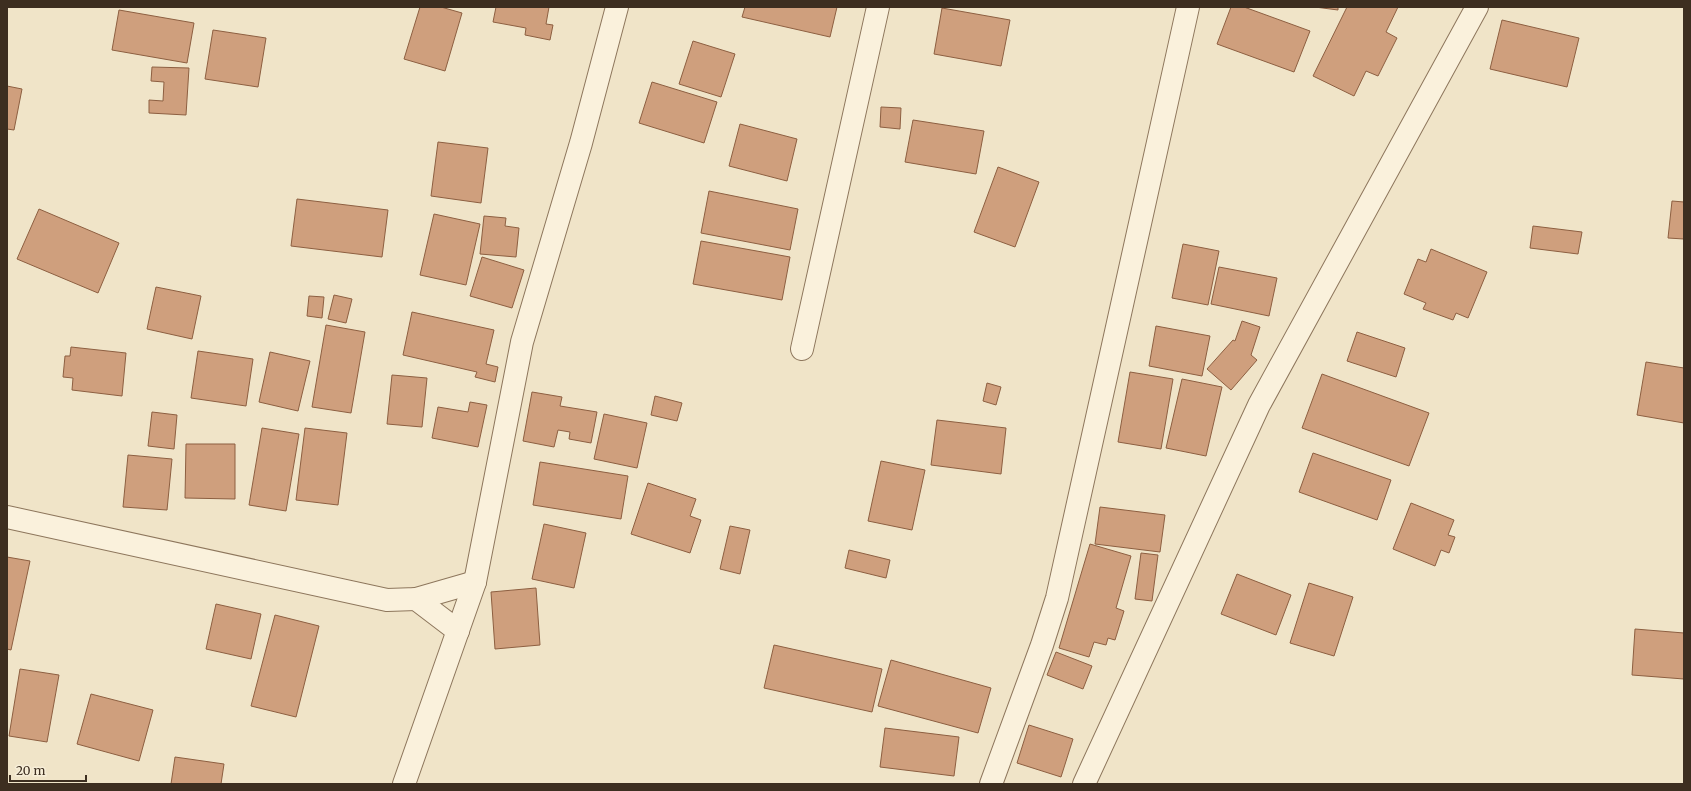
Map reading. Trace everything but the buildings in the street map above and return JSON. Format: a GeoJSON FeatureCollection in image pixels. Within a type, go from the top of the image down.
{"type":"FeatureCollection","features":[{"type":"Feature","properties":{"kind":"street"},"geometry":{"type":"LineString","coordinates":[[404,784],[475,582],[522,342],[581,143],[617,7]]}},
{"type":"Feature","properties":{"kind":"street"},"geometry":{"type":"LineString","coordinates":[[802,349],[878,7]]}},
{"type":"Feature","properties":{"kind":"street"},"geometry":{"type":"LineString","coordinates":[[991,784],[1058,598],[1188,7]]}},
{"type":"Feature","properties":{"kind":"street"},"geometry":{"type":"LineString","coordinates":[[1084,784],[1259,405],[1477,7]]}},
{"type":"Feature","properties":{"kind":"street"},"geometry":{"type":"LineString","coordinates":[[7,517],[387,600],[416,600],[475,582]]}},
{"type":"Feature","properties":{"kind":"street"},"geometry":{"type":"LineString","coordinates":[[416,600],[458,632]]}}]}
